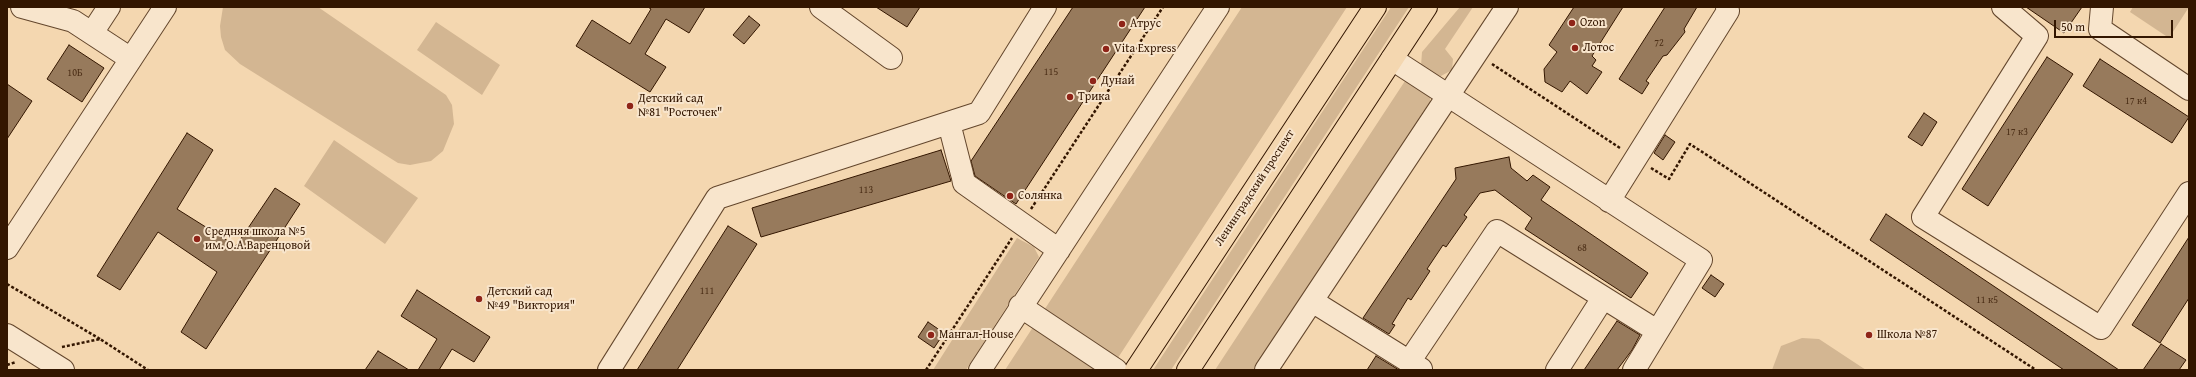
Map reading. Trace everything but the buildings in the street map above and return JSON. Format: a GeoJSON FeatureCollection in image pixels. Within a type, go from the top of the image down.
{"type":"FeatureCollection","features":[{"type":"Feature","properties":{"kind":"main road","name":"Ленинградский проспект"},"geometry":{"type":"LineString","coordinates":[[1136,370],[1375,7]]}},
{"type":"Feature","properties":{"kind":"main road"},"geometry":{"type":"LineString","coordinates":[[1188,370],[1426,7]]}},
{"type":"Feature","properties":{"kind":"street"},"geometry":{"type":"LineString","coordinates":[[22,7],[73,21],[131,59]]}},
{"type":"Feature","properties":{"kind":"street"},"geometry":{"type":"LineString","coordinates":[[92,34],[110,7]]}},
{"type":"Feature","properties":{"kind":"street"},"geometry":{"type":"LineString","coordinates":[[7,248],[165,7]]}},
{"type":"Feature","properties":{"kind":"street"},"geometry":{"type":"LineString","coordinates":[[821,7],[891,58]]}},
{"type":"Feature","properties":{"kind":"street"},"geometry":{"type":"LineString","coordinates":[[609,370],[717,198],[979,113],[1045,7]]}},
{"type":"Feature","properties":{"kind":"street"},"geometry":{"type":"LineString","coordinates":[[1266,370],[1507,7]]}},
{"type":"Feature","properties":{"kind":"street"},"geometry":{"type":"LineString","coordinates":[[1609,201],[1728,11],[1727,7]]}},
{"type":"Feature","properties":{"kind":"street"},"geometry":{"type":"LineString","coordinates":[[2003,7],[2037,36],[1923,217],[2101,328],[2189,193]]}},
{"type":"Feature","properties":{"kind":"street"},"geometry":{"type":"LineString","coordinates":[[2102,7],[2100,29],[2189,89]]}},
{"type":"Feature","properties":{"kind":"street"},"geometry":{"type":"LineString","coordinates":[[980,370],[1020,306],[1059,250],[1213,9]]}},
{"type":"Feature","properties":{"kind":"street"},"geometry":{"type":"LineString","coordinates":[[1392,59],[1701,260],[1634,370]]}},
{"type":"Feature","properties":{"kind":"street"},"geometry":{"type":"LineString","coordinates":[[949,123],[964,183],[1059,250]]}},
{"type":"Feature","properties":{"kind":"street"},"geometry":{"type":"LineString","coordinates":[[1312,301],[1416,366],[1497,231],[1657,331]]}},
{"type":"Feature","properties":{"kind":"street"},"geometry":{"type":"LineString","coordinates":[[1557,370],[1603,298]]}},
{"type":"Feature","properties":{"kind":"street"},"geometry":{"type":"LineString","coordinates":[[1020,306],[1116,370]]}},
{"type":"Feature","properties":{"kind":"street"},"geometry":{"type":"LineString","coordinates":[[7,335],[63,370]]}},
{"type":"Feature","properties":{"kind":"path"},"geometry":{"type":"LineString","coordinates":[[926,370],[1163,7]]}},
{"type":"Feature","properties":{"kind":"path"},"geometry":{"type":"LineString","coordinates":[[1476,53],[1669,179],[1690,144],[2036,370]]}},
{"type":"Feature","properties":{"kind":"path"},"geometry":{"type":"LineString","coordinates":[[7,284],[100,339],[148,370]]}},
{"type":"Feature","properties":{"kind":"path"},"geometry":{"type":"LineString","coordinates":[[7,365],[36,353],[100,339]]}},
{"type":"Feature","properties":{"kind":"shaded area"},"geometry":{"type":"Polygon","coordinates":[[[223,7],[318,7],[446,95],[452,105],[454,124],[443,151],[431,161],[410,165],[398,163],[240,64],[225,50],[221,37],[220,26],[223,7]]]}},
{"type":"Feature","properties":{"kind":"shaded area"},"geometry":{"type":"Polygon","coordinates":[[[1242,7],[1347,7],[1110,370],[1005,370],[1242,7]]]}},
{"type":"Feature","properties":{"kind":"shaded area"},"geometry":{"type":"Polygon","coordinates":[[[1391,7],[1409,7],[1171,370],[1153,370],[1391,7]]]}},
{"type":"Feature","properties":{"kind":"shaded area"},"geometry":{"type":"Polygon","coordinates":[[[1460,7],[1473,7],[1445,49],[1453,59],[1452,70],[1441,76],[1435,75],[1421,66],[1422,52],[1460,7]]]}},
{"type":"Feature","properties":{"kind":"shaded area"},"geometry":{"type":"Polygon","coordinates":[[[2133,7],[2189,7],[2169,38],[2130,12],[2133,7]]]}},
{"type":"Feature","properties":{"kind":"shaded area"},"geometry":{"type":"Polygon","coordinates":[[[436,22],[500,65],[482,95],[417,50],[436,22]]]}},
{"type":"Feature","properties":{"kind":"shaded area"},"geometry":{"type":"Polygon","coordinates":[[[1405,81],[1418,83],[1430,93],[1430,105],[1256,370],[1215,370],[1405,81]]]}},
{"type":"Feature","properties":{"kind":"shaded area"},"geometry":{"type":"Polygon","coordinates":[[[334,140],[418,198],[385,244],[304,186],[334,140]]]}},
{"type":"Feature","properties":{"kind":"shaded area"},"geometry":{"type":"Polygon","coordinates":[[[1017,238],[1034,247],[1039,257],[966,370],[933,370],[1017,238]]]}},
{"type":"Feature","properties":{"kind":"shaded area"},"geometry":{"type":"Polygon","coordinates":[[[1802,338],[1819,339],[1866,370],[1772,370],[1781,346],[1802,338]]]}},
{"type":"Feature","properties":{"kind":"place","name":"Ozon"},"geometry":{"type":"Point","coordinates":[1572,23]}},
{"type":"Feature","properties":{"kind":"place","name":"Атрус"},"geometry":{"type":"Point","coordinates":[1122,24]}},
{"type":"Feature","properties":{"kind":"place","name":"Лотос"},"geometry":{"type":"Point","coordinates":[1575,48]}},
{"type":"Feature","properties":{"kind":"place","name":"Vita Express"},"geometry":{"type":"Point","coordinates":[1106,49]}},
{"type":"Feature","properties":{"kind":"place","name":"Дунай"},"geometry":{"type":"Point","coordinates":[1093,81]}},
{"type":"Feature","properties":{"kind":"place","name":"Трика"},"geometry":{"type":"Point","coordinates":[1070,97]}},
{"type":"Feature","properties":{"kind":"place","name":"Детский сад №81 \"Росточек\""},"geometry":{"type":"Point","coordinates":[630,106]}},
{"type":"Feature","properties":{"kind":"place","name":"Солянка"},"geometry":{"type":"Point","coordinates":[1010,196]}},
{"type":"Feature","properties":{"kind":"place","name":"Средняя школа №5 им. О.А.Варенцовой"},"geometry":{"type":"Point","coordinates":[197,239]}},
{"type":"Feature","properties":{"kind":"place","name":"Детский сад №49 \"Виктория\""},"geometry":{"type":"Point","coordinates":[479,299]}},
{"type":"Feature","properties":{"kind":"place","name":"Мангал-House"},"geometry":{"type":"Point","coordinates":[931,335]}},
{"type":"Feature","properties":{"kind":"place","name":"Школа №87"},"geometry":{"type":"Point","coordinates":[1869,335]}}]}
